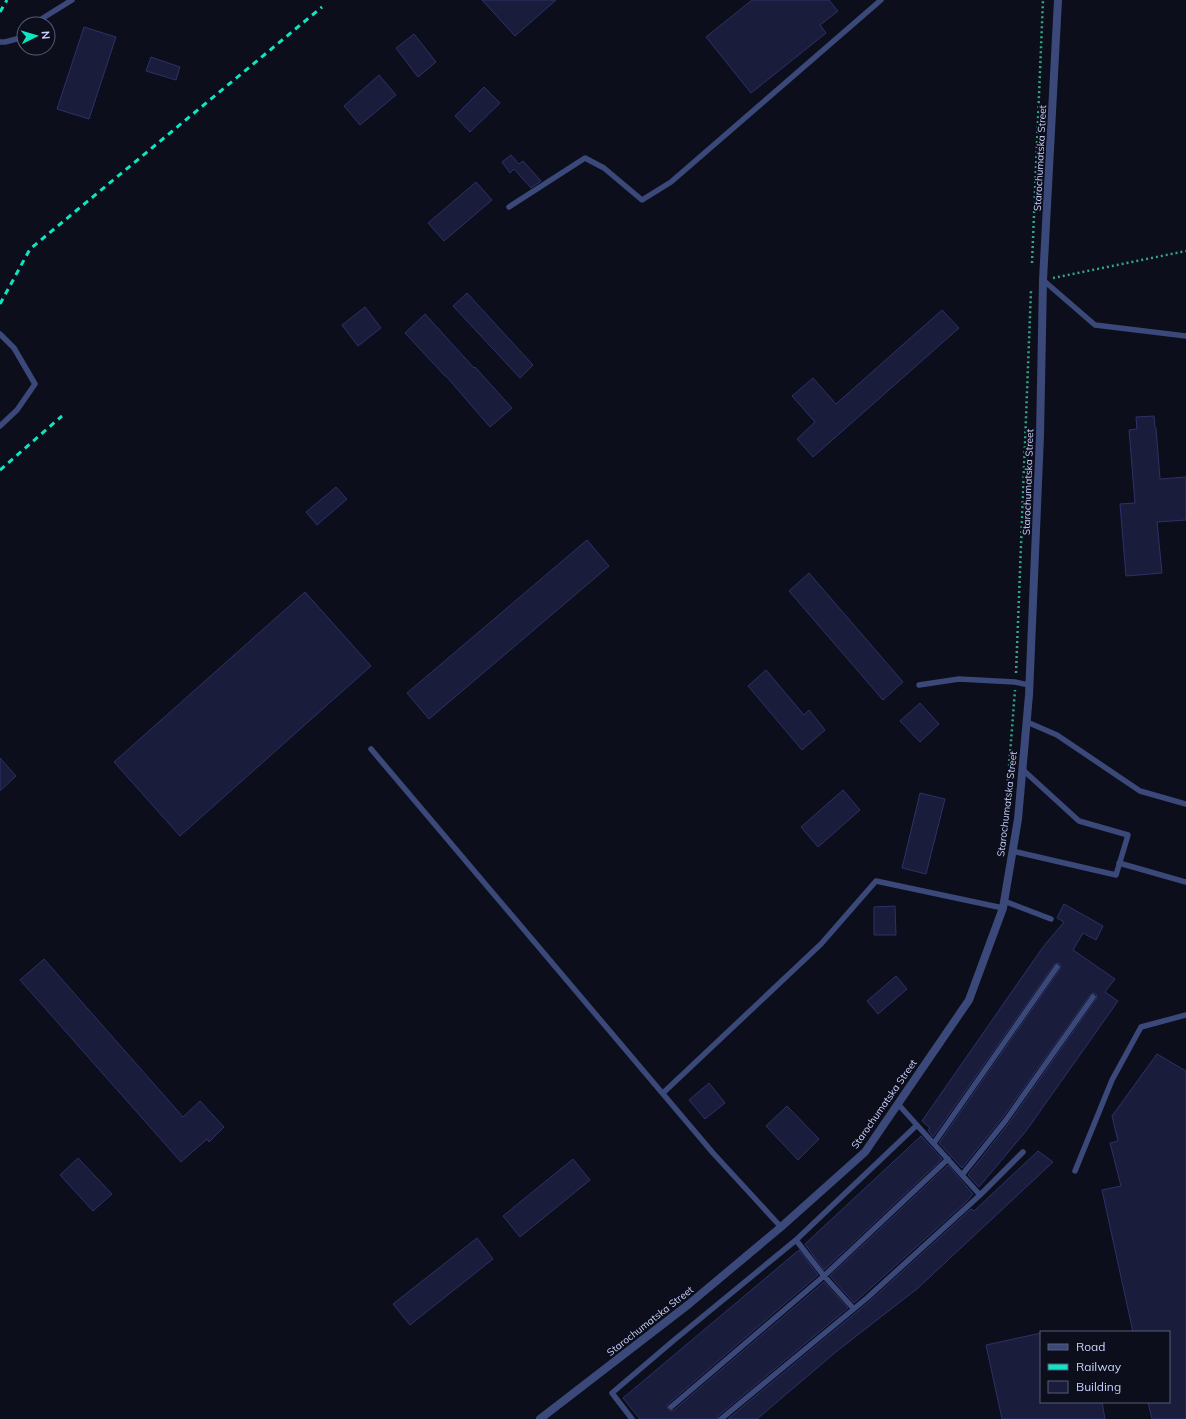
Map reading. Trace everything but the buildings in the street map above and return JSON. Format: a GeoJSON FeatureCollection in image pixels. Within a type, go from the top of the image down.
{"type":"FeatureCollection","features":[{"type":"Feature","properties":{"kind":"street","name":"Starochumatska Street"},"geometry":{"type":"LineString","coordinates":[[540,1419],[689,1304],[781,1227],[865,1152],[969,1000],[1003,905],[1018,819],[1029,685],[1040,436],[1043,280],[1058,0]]}},
{"type":"Feature","properties":{"kind":"lane"},"geometry":{"type":"LineString","coordinates":[[46,16],[72,0]]}},
{"type":"Feature","properties":{"kind":"lane"},"geometry":{"type":"LineString","coordinates":[[509,207],[585,158],[604,168],[642,200],[671,182],[881,0]]}},
{"type":"Feature","properties":{"kind":"lane"},"geometry":{"type":"LineString","coordinates":[[0,42],[16,39]]}},
{"type":"Feature","properties":{"kind":"lane"},"geometry":{"type":"LineString","coordinates":[[1043,280],[1095,326],[1186,336]]}},
{"type":"Feature","properties":{"kind":"lane"},"geometry":{"type":"LineString","coordinates":[[0,334],[14,348],[35,384],[17,410],[0,426]]}},
{"type":"Feature","properties":{"kind":"lane"},"geometry":{"type":"LineString","coordinates":[[920,685],[959,679],[1015,682],[1029,685]]}},
{"type":"Feature","properties":{"kind":"lane"},"geometry":{"type":"LineString","coordinates":[[1026,722],[1057,734],[1140,791],[1186,804]]}},
{"type":"Feature","properties":{"kind":"lane"},"geometry":{"type":"LineString","coordinates":[[371,749],[713,1153],[781,1227]]}},
{"type":"Feature","properties":{"kind":"lane"},"geometry":{"type":"LineString","coordinates":[[1012,851],[1116,875],[1128,835],[1079,820],[1022,769]]}},
{"type":"Feature","properties":{"kind":"lane"},"geometry":{"type":"LineString","coordinates":[[1119,864],[1186,882]]}},
{"type":"Feature","properties":{"kind":"lane"},"geometry":{"type":"LineString","coordinates":[[663,1093],[821,944],[876,881],[1003,905],[1051,919]]}},
{"type":"Feature","properties":{"kind":"lane"},"geometry":{"type":"LineString","coordinates":[[934,1143],[1057,967]]}},
{"type":"Feature","properties":{"kind":"lane"},"geometry":{"type":"LineString","coordinates":[[962,1175],[1006,1120],[1094,997]]}},
{"type":"Feature","properties":{"kind":"lane"},"geometry":{"type":"LineString","coordinates":[[1075,1171],[1112,1080],[1141,1027],[1186,1015]]}},
{"type":"Feature","properties":{"kind":"lane"},"geometry":{"type":"LineString","coordinates":[[898,1104],[980,1194]]}},
{"type":"Feature","properties":{"kind":"lane"},"geometry":{"type":"LineString","coordinates":[[632,1419],[612,1393],[796,1240],[917,1124]]}},
{"type":"Feature","properties":{"kind":"lane"},"geometry":{"type":"LineString","coordinates":[[721,1419],[867,1298],[980,1194],[1023,1152]]}},
{"type":"Feature","properties":{"kind":"lane"},"geometry":{"type":"LineString","coordinates":[[672,1407],[824,1276],[948,1159]]}},
{"type":"Feature","properties":{"kind":"lane"},"geometry":{"type":"LineString","coordinates":[[796,1240],[824,1276],[854,1308]]}},
{"type":"Feature","properties":{"kind":"path"},"geometry":{"type":"LineString","coordinates":[[1032,270],[1042,0]]}},
{"type":"Feature","properties":{"kind":"path"},"geometry":{"type":"LineString","coordinates":[[1043,280],[1186,251]]}},
{"type":"Feature","properties":{"kind":"path"},"geometry":{"type":"LineString","coordinates":[[1004,834],[1015,682],[1031,286]]}},
{"type":"Feature","properties":{"kind":"railway"},"geometry":{"type":"LineString","coordinates":[[0,12],[7,0]]}},
{"type":"Feature","properties":{"kind":"railway"},"geometry":{"type":"LineString","coordinates":[[0,304],[30,249],[322,7]]}},
{"type":"Feature","properties":{"kind":"railway"},"geometry":{"type":"LineString","coordinates":[[0,470],[62,416]]}}]}
